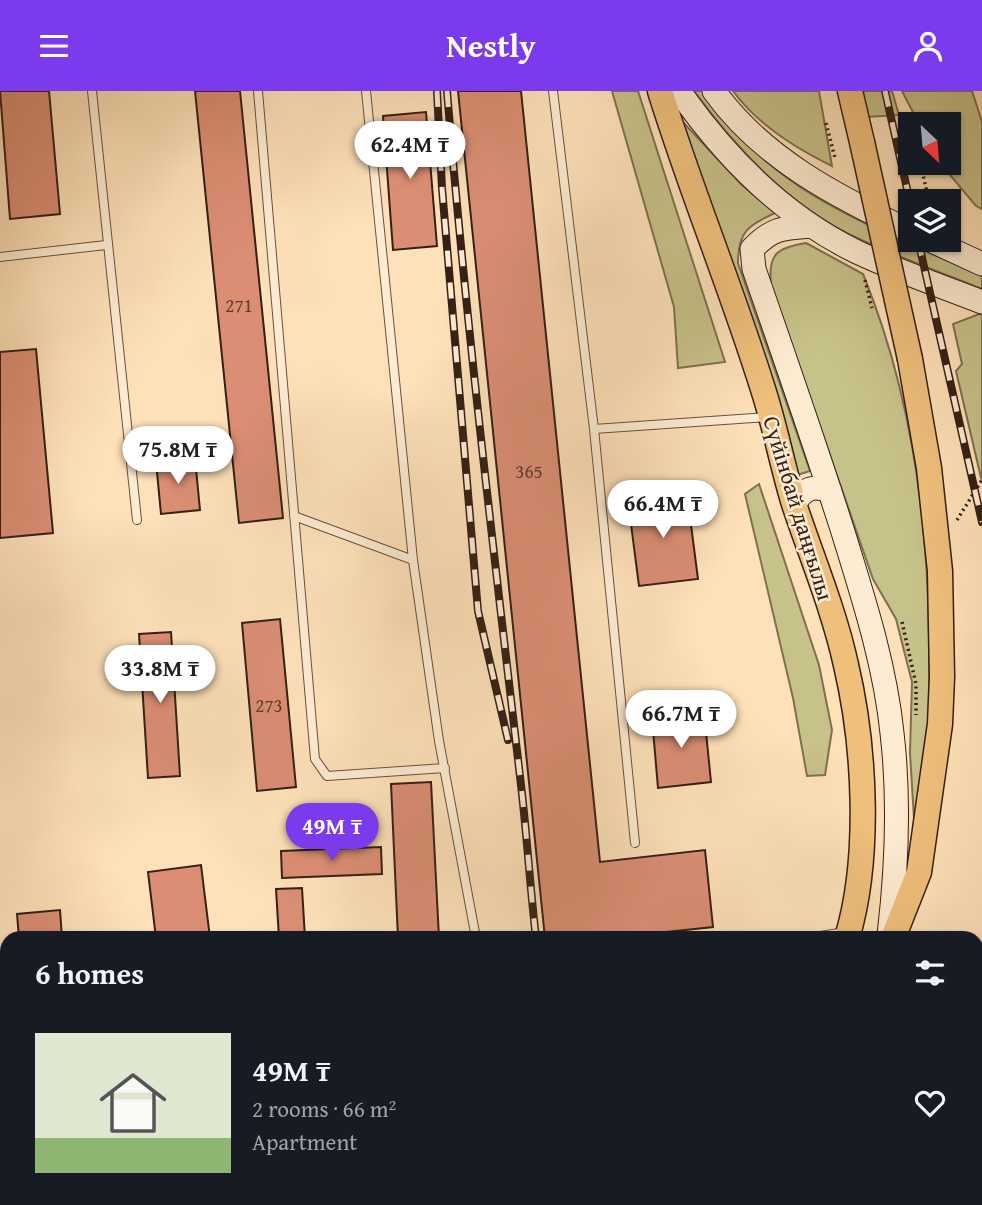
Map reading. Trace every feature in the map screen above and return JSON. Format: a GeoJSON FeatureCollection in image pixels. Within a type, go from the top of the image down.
{"type":"FeatureCollection","features":[{"type":"Feature","properties":{"kind":"main road","name":"Сүйінбай даңғылы"},"geometry":{"type":"LineString","coordinates":[[660,91],[763,388],[794,503],[828,601],[846,665],[858,737],[862,819],[859,883],[849,931]]}},
{"type":"Feature","properties":{"kind":"main road"},"geometry":{"type":"LineString","coordinates":[[679,91],[721,146],[790,211],[856,252],[982,302]]}},
{"type":"Feature","properties":{"kind":"main road"},"geometry":{"type":"LineString","coordinates":[[715,91],[753,134],[789,164],[856,206],[898,225]]}},
{"type":"Feature","properties":{"kind":"main road","name":"Сүйінбай даңғылы"},"geometry":{"type":"LineString","coordinates":[[850,91],[910,359],[929,468],[940,571],[940,724],[919,872],[894,931]]}},
{"type":"Feature","properties":{"kind":"main road","name":"Сүйінбай даңғылы"},"geometry":{"type":"LineString","coordinates":[[813,226],[782,229],[765,235],[752,249],[754,269],[830,491],[861,588],[880,661],[892,732],[899,817],[892,931]]}},
{"type":"Feature","properties":{"kind":"main road"},"geometry":{"type":"LineString","coordinates":[[956,252],[982,264]]}},
{"type":"Feature","properties":{"kind":"main road"},"geometry":{"type":"LineString","coordinates":[[794,503],[804,489],[814,486],[830,491]]}},
{"type":"Feature","properties":{"kind":"lane"},"geometry":{"type":"LineString","coordinates":[[92,91],[136,520]]}},
{"type":"Feature","properties":{"kind":"lane"},"geometry":{"type":"LineString","coordinates":[[258,91],[316,759],[327,776],[444,768]]}},
{"type":"Feature","properties":{"kind":"lane"},"geometry":{"type":"LineString","coordinates":[[366,91],[413,560],[444,768],[475,931]]}},
{"type":"Feature","properties":{"kind":"lane"},"geometry":{"type":"LineString","coordinates":[[553,91],[594,429],[635,843]]}},
{"type":"Feature","properties":{"kind":"lane"},"geometry":{"type":"LineString","coordinates":[[0,257],[106,245]]}},
{"type":"Feature","properties":{"kind":"lane"},"geometry":{"type":"LineString","coordinates":[[594,429],[771,417]]}},
{"type":"Feature","properties":{"kind":"lane"},"geometry":{"type":"LineString","coordinates":[[295,516],[413,560]]}},
{"type":"Feature","properties":{"kind":"path"},"geometry":{"type":"LineString","coordinates":[[826,123],[835,158]]}},
{"type":"Feature","properties":{"kind":"path"},"geometry":{"type":"LineString","coordinates":[[862,267],[872,308]]}},
{"type":"Feature","properties":{"kind":"path"},"geometry":{"type":"LineString","coordinates":[[956,522],[982,480]]}},
{"type":"Feature","properties":{"kind":"path"},"geometry":{"type":"LineString","coordinates":[[902,622],[916,684],[916,717]]}},
{"type":"Feature","properties":{"kind":"shaded area"},"geometry":{"type":"Polygon","coordinates":[[[612,91],[638,91],[725,362],[678,368],[674,307],[612,91]]]}},
{"type":"Feature","properties":{"kind":"shaded area"},"geometry":{"type":"Polygon","coordinates":[[[694,91],[702,91],[752,148],[795,184],[852,217],[898,239],[898,252],[927,252],[982,276],[982,289],[903,258],[833,225],[809,210],[766,175],[728,134],[694,91]]]}},
{"type":"Feature","properties":{"kind":"shaded area"},"geometry":{"type":"Polygon","coordinates":[[[733,91],[819,91],[832,166],[778,134],[753,114],[733,91]]]}},
{"type":"Feature","properties":{"kind":"shaded area"},"geometry":{"type":"Polygon","coordinates":[[[860,91],[892,91],[898,115],[866,117],[860,91]]]}},
{"type":"Feature","properties":{"kind":"shaded area"},"geometry":{"type":"Polygon","coordinates":[[[902,91],[972,91],[982,122],[982,209],[976,206],[950,175],[961,175],[961,112],[913,112],[902,91]]]}},
{"type":"Feature","properties":{"kind":"shaded area"},"geometry":{"type":"Polygon","coordinates":[[[680,119],[742,185],[775,213],[746,231],[738,252],[738,263],[810,471],[797,475],[680,119]]]}},
{"type":"Feature","properties":{"kind":"shaded area"},"geometry":{"type":"Polygon","coordinates":[[[806,243],[863,274],[893,362],[913,453],[925,546],[929,677],[926,750],[914,819],[910,753],[912,682],[896,619],[873,579],[771,285],[771,266],[776,254],[787,247],[806,243]]]}},
{"type":"Feature","properties":{"kind":"shaded area"},"geometry":{"type":"Polygon","coordinates":[[[982,315],[982,482],[956,371],[962,364],[953,324],[982,315]]]}},
{"type":"Feature","properties":{"kind":"shaded area"},"geometry":{"type":"Polygon","coordinates":[[[759,484],[819,665],[832,730],[825,775],[807,776],[793,698],[745,494],[759,484]]]}},
{"type":"Feature","properties":{"kind":"building"},"geometry":{"type":"Polygon","coordinates":[[[0,91],[49,91],[60,214],[10,219],[0,91]]]}},
{"type":"Feature","properties":{"kind":"building"},"geometry":{"type":"Polygon","coordinates":[[[195,91],[240,91],[283,518],[239,523],[195,91]]]}},
{"type":"Feature","properties":{"kind":"building"},"geometry":{"type":"Polygon","coordinates":[[[458,91],[521,91],[600,862],[705,850],[713,927],[676,931],[544,931],[458,91]]]}},
{"type":"Feature","properties":{"kind":"building"},"geometry":{"type":"Polygon","coordinates":[[[426,112],[437,246],[393,250],[383,116],[426,112]]]}},
{"type":"Feature","properties":{"kind":"building"},"geometry":{"type":"Polygon","coordinates":[[[36,349],[53,533],[0,538],[0,352],[36,349]]]}},
{"type":"Feature","properties":{"kind":"building"},"geometry":{"type":"Polygon","coordinates":[[[195,458],[200,510],[161,514],[156,462],[195,458]]]}},
{"type":"Feature","properties":{"kind":"building"},"geometry":{"type":"Polygon","coordinates":[[[687,494],[698,579],[639,586],[628,501],[687,494]]]}},
{"type":"Feature","properties":{"kind":"building"},"geometry":{"type":"Polygon","coordinates":[[[280,619],[296,787],[257,791],[242,623],[280,619]]]}},
{"type":"Feature","properties":{"kind":"building"},"geometry":{"type":"Polygon","coordinates":[[[171,632],[180,776],[148,778],[139,634],[171,632]]]}},
{"type":"Feature","properties":{"kind":"building"},"geometry":{"type":"Polygon","coordinates":[[[704,712],[711,782],[658,788],[652,718],[704,712]]]}},
{"type":"Feature","properties":{"kind":"building"},"geometry":{"type":"Polygon","coordinates":[[[431,782],[439,931],[398,931],[391,784],[431,782]]]}},
{"type":"Feature","properties":{"kind":"building"},"geometry":{"type":"Polygon","coordinates":[[[381,847],[382,874],[282,878],[281,851],[381,847]]]}},
{"type":"Feature","properties":{"kind":"building"},"geometry":{"type":"Polygon","coordinates":[[[201,865],[209,931],[155,931],[148,872],[201,865]]]}},
{"type":"Feature","properties":{"kind":"building"},"geometry":{"type":"Polygon","coordinates":[[[302,888],[305,931],[279,931],[276,889],[302,888]]]}},
{"type":"Feature","properties":{"kind":"building"},"geometry":{"type":"Polygon","coordinates":[[[60,910],[62,931],[18,931],[17,914],[60,910]]]}},
{"type":"Feature","properties":{"kind":"railway"},"geometry":{"type":"LineString","coordinates":[[437,91],[442,188],[478,611],[508,740]]}},
{"type":"Feature","properties":{"kind":"railway"},"geometry":{"type":"LineString","coordinates":[[447,91],[472,352],[535,931]]}},
{"type":"Feature","properties":{"kind":"railway"},"geometry":{"type":"LineString","coordinates":[[885,91],[907,189]]}},
{"type":"Feature","properties":{"kind":"railway"},"geometry":{"type":"LineString","coordinates":[[921,252],[982,522]]}}]}
